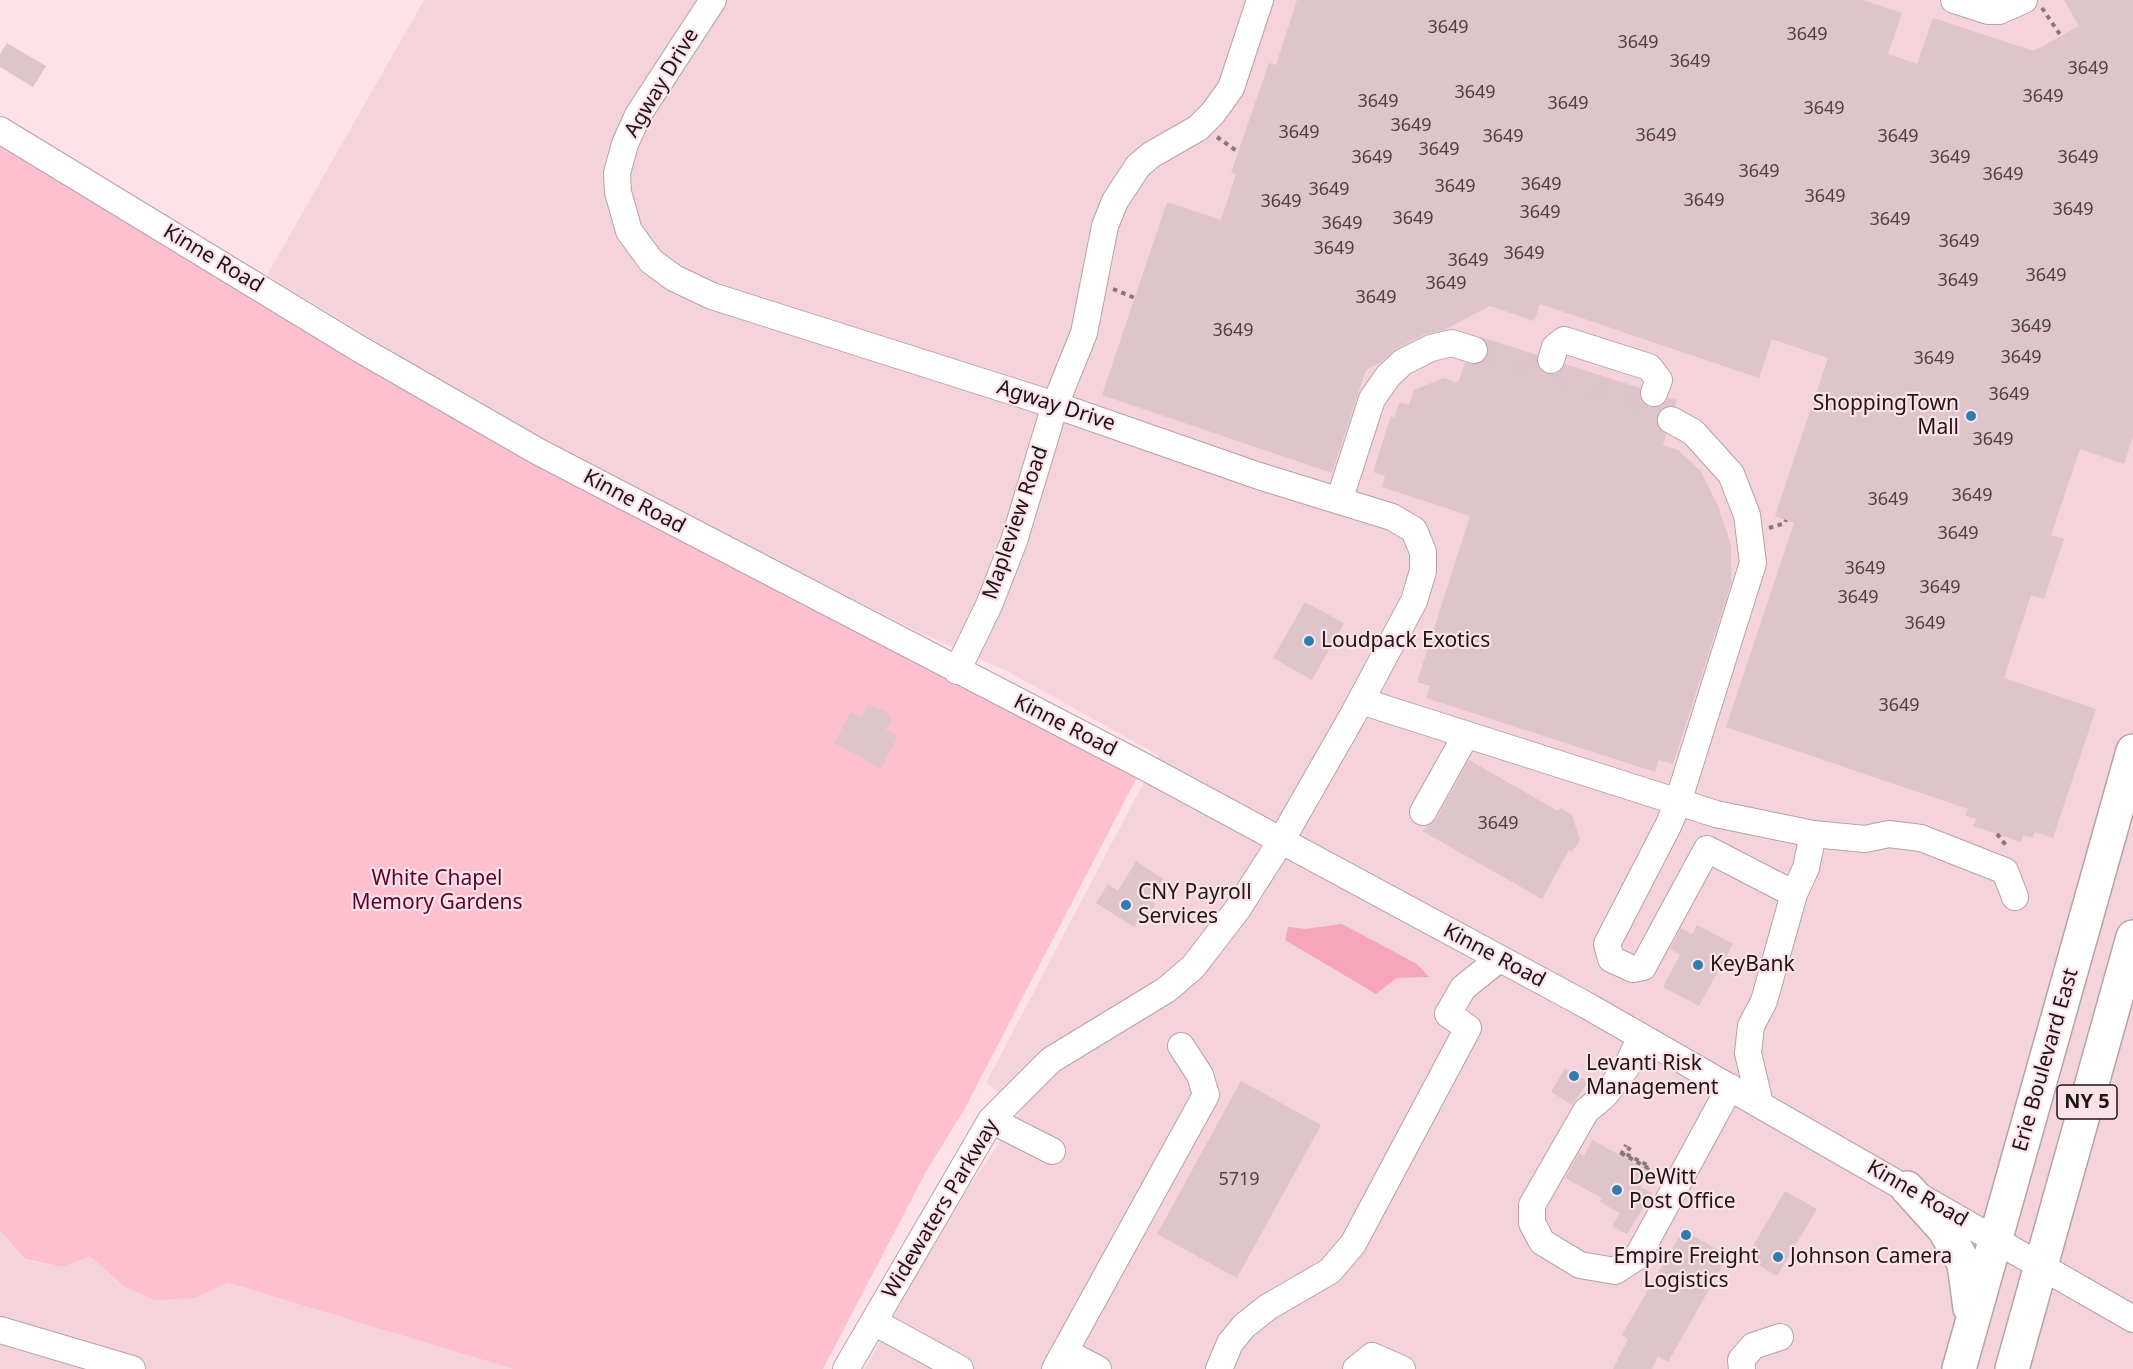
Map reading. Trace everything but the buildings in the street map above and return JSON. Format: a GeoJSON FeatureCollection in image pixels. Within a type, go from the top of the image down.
{"type":"FeatureCollection","features":[{"type":"Feature","properties":{"kind":"main road","name":"Erie Boulevard East"},"geometry":{"type":"LineString","coordinates":[[1959,1369],[2133,751]]}},
{"type":"Feature","properties":{"kind":"main road","name":"NY 5"},"geometry":{"type":"LineString","coordinates":[[2012,1369],[2133,937]]}},
{"type":"Feature","properties":{"kind":"main road"},"geometry":{"type":"LineString","coordinates":[[1907,1188],[1944,1229],[1964,1264],[1972,1322]]}},
{"type":"Feature","properties":{"kind":"street","name":"Agway Drive"},"geometry":{"type":"LineString","coordinates":[[713,0],[638,115],[625,144],[617,173],[618,192],[629,231],[651,261],[674,278],[712,296],[1055,405],[1259,476],[1392,517],[1414,530],[1422,546],[1423,571],[1414,601],[1361,701],[1281,841]]}},
{"type":"Feature","properties":{"kind":"street","name":"Mapleview Road"},"geometry":{"type":"LineString","coordinates":[[957,671],[989,605],[1014,541],[1055,405],[1084,333],[1105,226],[1115,201],[1138,166],[1151,155],[1197,128],[1213,113],[1230,87],[1260,0]]}},
{"type":"Feature","properties":{"kind":"street"},"geometry":{"type":"LineString","coordinates":[[1954,0],[1988,11],[2008,9],[2024,0]]}},
{"type":"Feature","properties":{"kind":"street","name":"Kinne Road"},"geometry":{"type":"LineString","coordinates":[[0,130],[358,348],[537,451],[1281,841],[1499,959],[1760,1104],[2133,1319]]}},
{"type":"Feature","properties":{"kind":"street"},"geometry":{"type":"LineString","coordinates":[[1551,360],[1555,346],[1564,340],[1639,363],[1656,372],[1659,380],[1654,393]]}},
{"type":"Feature","properties":{"kind":"street"},"geometry":{"type":"LineString","coordinates":[[1339,501],[1372,399],[1389,375],[1403,362],[1431,348],[1452,343],[1474,350]]}},
{"type":"Feature","properties":{"kind":"street"},"geometry":{"type":"LineString","coordinates":[[1671,420],[1693,432],[1731,474],[1747,515],[1753,563],[1678,802],[1668,826],[1606,944],[1611,958],[1633,969],[1643,967],[1707,849],[1794,894]]}},
{"type":"Feature","properties":{"kind":"street"},"geometry":{"type":"LineString","coordinates":[[1361,701],[1678,802],[1759,824],[1813,834],[1865,838],[1889,834],[1921,838],[2005,871],[2015,897]]}},
{"type":"Feature","properties":{"kind":"street"},"geometry":{"type":"LineString","coordinates":[[1422,812],[1466,735]]}},
{"type":"Feature","properties":{"kind":"street"},"geometry":{"type":"LineString","coordinates":[[1760,1104],[1748,1053],[1751,1026],[1764,1000],[1794,894],[1806,868],[1813,834]]}},
{"type":"Feature","properties":{"kind":"street","name":"Widewaters Parkway"},"geometry":{"type":"LineString","coordinates":[[846,1369],[991,1120],[1051,1060],[1166,990],[1193,967],[1237,910],[1281,841]]}},
{"type":"Feature","properties":{"kind":"street"},"geometry":{"type":"LineString","coordinates":[[1462,939],[1463,988]]}},
{"type":"Feature","properties":{"kind":"street"},"geometry":{"type":"LineString","coordinates":[[1219,1369],[1230,1343],[1244,1326],[1268,1307],[1330,1271],[1353,1244],[1468,1028],[1448,1014],[1463,988],[1499,959]]}},
{"type":"Feature","properties":{"kind":"street"},"geometry":{"type":"LineString","coordinates":[[1641,1037],[1619,1077],[1605,1095],[1587,1111],[1532,1205],[1532,1223],[1542,1242],[1580,1264],[1615,1271],[1638,1256],[1730,1087]]}},
{"type":"Feature","properties":{"kind":"street"},"geometry":{"type":"LineString","coordinates":[[1098,1369],[1060,1360],[1206,1095],[1200,1075],[1181,1046]]}},
{"type":"Feature","properties":{"kind":"street"},"geometry":{"type":"LineString","coordinates":[[991,1120],[1052,1150]]}},
{"type":"Feature","properties":{"kind":"street"},"geometry":{"type":"LineString","coordinates":[[874,1322],[960,1369]]}},
{"type":"Feature","properties":{"kind":"street"},"geometry":{"type":"LineString","coordinates":[[0,1330],[132,1369]]}},
{"type":"Feature","properties":{"kind":"street"},"geometry":{"type":"LineString","coordinates":[[1742,1369],[1742,1360],[1753,1346],[1780,1337]]}},
{"type":"Feature","properties":{"kind":"street"},"geometry":{"type":"LineString","coordinates":[[1356,1369],[1372,1356],[1402,1369]]}},
{"type":"Feature","properties":{"kind":"path"},"geometry":{"type":"LineString","coordinates":[[2037,0],[2061,36]]}},
{"type":"Feature","properties":{"kind":"path"},"geometry":{"type":"LineString","coordinates":[[1628,1146],[1626,1154],[1649,1166],[1648,1168],[1621,1154],[1628,1146]]}},
{"type":"Feature","properties":{"kind":"shaded area"},"geometry":{"type":"Polygon","coordinates":[[[424,0],[2133,0],[2133,1369],[865,1369],[944,1223],[1022,1110],[986,1083],[1158,755],[1007,671],[921,633],[538,440],[267,275],[424,0]]]}},
{"type":"Feature","properties":{"kind":"shaded area"},"geometry":{"type":"Polygon","coordinates":[[[1342,924],[1417,964],[1429,977],[1397,978],[1376,994],[1285,940],[1288,927],[1305,929],[1342,924]]]}},
{"type":"Feature","properties":{"kind":"shaded area"},"geometry":{"type":"Polygon","coordinates":[[[0,1230],[24,1260],[63,1267],[90,1256],[120,1284],[195,1298],[227,1283],[513,1369],[0,1369],[0,1230]]]}},
{"type":"Feature","properties":{"kind":"green space","name":"White Chapel Memory Gardens"},"geometry":{"type":"Polygon","coordinates":[[[0,130],[358,348],[1143,766],[964,1110],[927,1170],[823,1369],[513,1369],[228,1283],[195,1298],[155,1300],[123,1286],[90,1256],[63,1267],[24,1259],[0,1230],[0,130]]]}},
{"type":"Feature","properties":{"kind":"tunnel"},"geometry":{"type":"LineString","coordinates":[[1474,350],[1638,404],[1671,420]]}},
{"type":"Feature","properties":{"kind":"place","name":"ShoppingTown Mall"},"geometry":{"type":"Point","coordinates":[1971,416]}},
{"type":"Feature","properties":{"kind":"place","name":"Loudpack Exotics"},"geometry":{"type":"Point","coordinates":[1309,641]}},
{"type":"Feature","properties":{"kind":"place","name":"CNY Payroll Services"},"geometry":{"type":"Point","coordinates":[1126,905]}},
{"type":"Feature","properties":{"kind":"place","name":"KeyBank"},"geometry":{"type":"Point","coordinates":[1698,965]}},
{"type":"Feature","properties":{"kind":"place","name":"Levanti Risk Management"},"geometry":{"type":"Point","coordinates":[1574,1076]}},
{"type":"Feature","properties":{"kind":"place","name":"DeWitt Post Office"},"geometry":{"type":"Point","coordinates":[1617,1190]}},
{"type":"Feature","properties":{"kind":"place","name":"Empire Freight Logistics"},"geometry":{"type":"Point","coordinates":[1686,1235]}},
{"type":"Feature","properties":{"kind":"place","name":"Johnson Camera"},"geometry":{"type":"Point","coordinates":[1778,1257]}}]}
